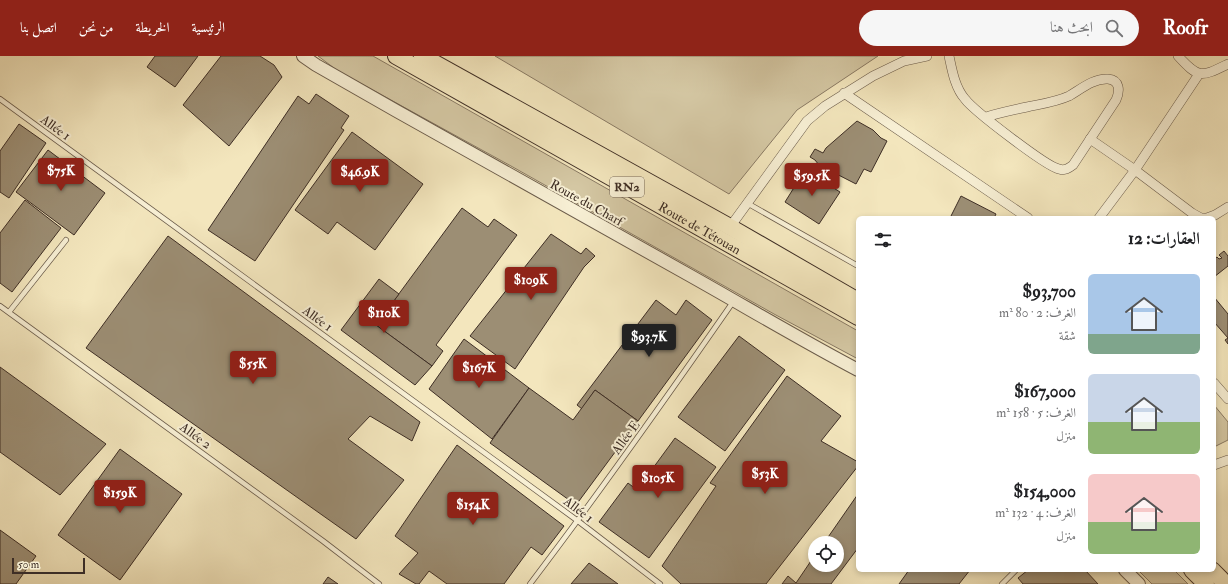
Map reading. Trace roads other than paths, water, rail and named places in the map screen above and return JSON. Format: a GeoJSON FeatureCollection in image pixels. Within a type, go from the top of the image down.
{"type":"FeatureCollection","features":[{"type":"Feature","properties":{"kind":"highway","name":"Route de Tétouan"},"geometry":{"type":"LineString","coordinates":[[396,56],[856,316]]}},
{"type":"Feature","properties":{"kind":"highway","name":"Route de Tétouan"},"geometry":{"type":"LineString","coordinates":[[422,56],[730,227],[856,300]]}},
{"type":"Feature","properties":{"kind":"highway"},"geometry":{"type":"LineString","coordinates":[[1194,572],[1206,584]]}},
{"type":"Feature","properties":{"kind":"highway"},"geometry":{"type":"LineString","coordinates":[[1214,572],[1226,584]]}},
{"type":"Feature","properties":{"kind":"street","name":"Route du Charf"},"geometry":{"type":"LineString","coordinates":[[303,56],[434,133],[734,300],[805,342],[856,369]]}},
{"type":"Feature","properties":{"kind":"street"},"geometry":{"type":"LineString","coordinates":[[730,227],[807,121],[844,93],[885,70],[915,57],[926,56]]}},
{"type":"Feature","properties":{"kind":"street"},"geometry":{"type":"LineString","coordinates":[[949,56],[958,87],[964,99],[986,117],[1040,158],[1058,169],[1068,169],[1073,165],[1116,100],[1119,93],[1119,87],[1112,80],[1098,80],[1067,97],[986,117]]}},
{"type":"Feature","properties":{"kind":"street"},"geometry":{"type":"LineString","coordinates":[[1178,56],[1191,70],[1199,74],[1208,73],[1228,64]]}},
{"type":"Feature","properties":{"kind":"street"},"geometry":{"type":"LineString","coordinates":[[1100,216],[1135,170],[1199,74]]}},
{"type":"Feature","properties":{"kind":"street"},"geometry":{"type":"LineString","coordinates":[[844,93],[1025,216]]}},
{"type":"Feature","properties":{"kind":"street"},"geometry":{"type":"LineString","coordinates":[[1090,139],[1197,216]]}},
{"type":"Feature","properties":{"kind":"street"},"geometry":{"type":"LineString","coordinates":[[1212,216],[1228,207]]}},
{"type":"Feature","properties":{"kind":"street"},"geometry":{"type":"LineString","coordinates":[[1216,385],[1228,399]]}},
{"type":"Feature","properties":{"kind":"street"},"geometry":{"type":"LineString","coordinates":[[1216,464],[1228,460]]}},
{"type":"Feature","properties":{"kind":"street"},"geometry":{"type":"LineString","coordinates":[[1127,572],[1139,584]]}},
{"type":"Feature","properties":{"kind":"lane","name":"Allée 1"},"geometry":{"type":"LineString","coordinates":[[0,99],[578,521],[660,584]]}},
{"type":"Feature","properties":{"kind":"lane"},"geometry":{"type":"LineString","coordinates":[[747,203],[856,265]]}},
{"type":"Feature","properties":{"kind":"lane"},"geometry":{"type":"LineString","coordinates":[[8,312],[66,240]]}},
{"type":"Feature","properties":{"kind":"lane","name":"Allée E"},"geometry":{"type":"LineString","coordinates":[[530,584],[578,521],[650,421],[734,300]]}},
{"type":"Feature","properties":{"kind":"lane","name":"Allée 2"},"geometry":{"type":"LineString","coordinates":[[0,306],[323,541],[378,584]]}},
{"type":"Feature","properties":{"kind":"lane"},"geometry":{"type":"LineString","coordinates":[[1002,584],[1014,572]]}}]}
